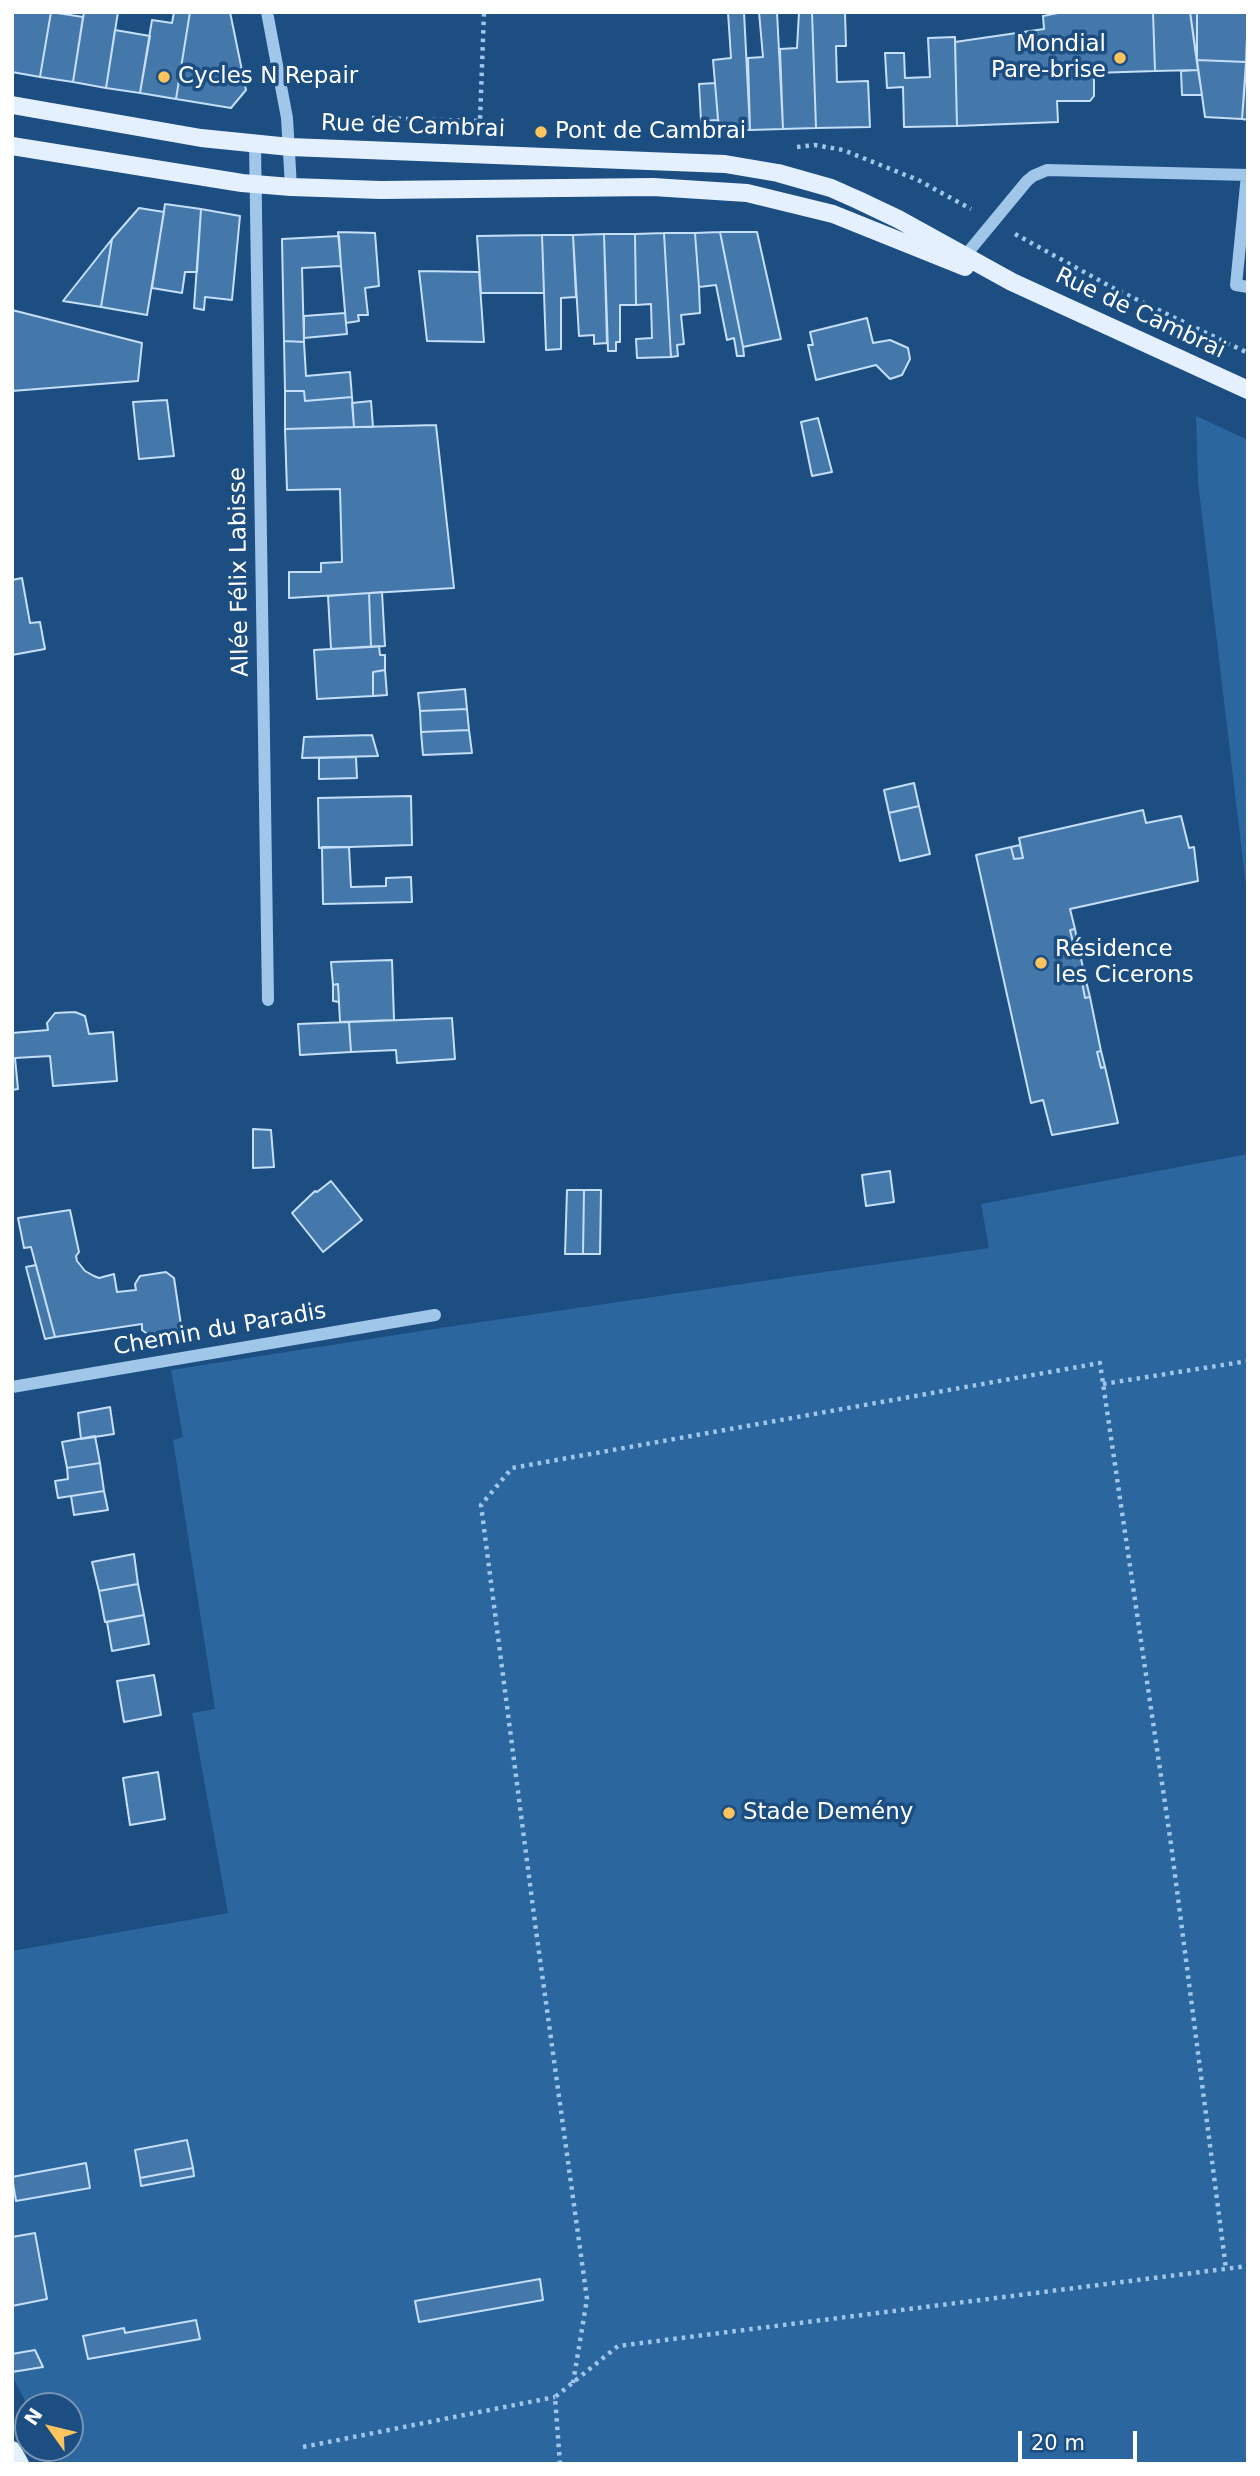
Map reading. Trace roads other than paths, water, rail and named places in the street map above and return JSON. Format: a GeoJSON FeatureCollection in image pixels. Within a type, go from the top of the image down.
{"type":"FeatureCollection","features":[{"type":"Feature","properties":{"kind":"main road","name":"Rue de Cambrai"},"geometry":{"type":"LineString","coordinates":[[12,105],[161,131],[290,147],[645,160],[748,167],[831,188],[898,219],[961,260]]}},
{"type":"Feature","properties":{"kind":"main road","name":"Rue de Cambrai"},"geometry":{"type":"LineString","coordinates":[[12,146],[256,184],[291,187],[381,190],[653,187],[747,193],[833,214],[961,260],[1248,390]]}},
{"type":"Feature","properties":{"kind":"main road"},"geometry":{"type":"LineString","coordinates":[[12,2450],[20,2464]]}},
{"type":"Feature","properties":{"kind":"street"},"geometry":{"type":"LineString","coordinates":[[267,12],[290,147],[291,187]]}},
{"type":"Feature","properties":{"kind":"street","name":"Allée Félix Labisse"},"geometry":{"type":"LineString","coordinates":[[255,144],[268,1000]]}},
{"type":"Feature","properties":{"kind":"street"},"geometry":{"type":"LineString","coordinates":[[961,260],[1027,181],[1047,170],[1247,175],[1236,285],[1248,287]]}},
{"type":"Feature","properties":{"kind":"street","name":"Chemin du Paradis"},"geometry":{"type":"LineString","coordinates":[[12,1387],[435,1315]]}},
{"type":"Feature","properties":{"kind":"place","name":"Mondial Pare-brise"},"geometry":{"type":"Point","coordinates":[1120,58]}},
{"type":"Feature","properties":{"kind":"place","name":"Cycles N Repair"},"geometry":{"type":"Point","coordinates":[164,77]}},
{"type":"Feature","properties":{"kind":"place","name":"Pont de Cambrai"},"geometry":{"type":"Point","coordinates":[541,132]}},
{"type":"Feature","properties":{"kind":"place","name":"Résidence les Cicerons"},"geometry":{"type":"Point","coordinates":[1041,963]}},
{"type":"Feature","properties":{"kind":"place","name":"Stade Demény"},"geometry":{"type":"Point","coordinates":[729,1813]}}]}
